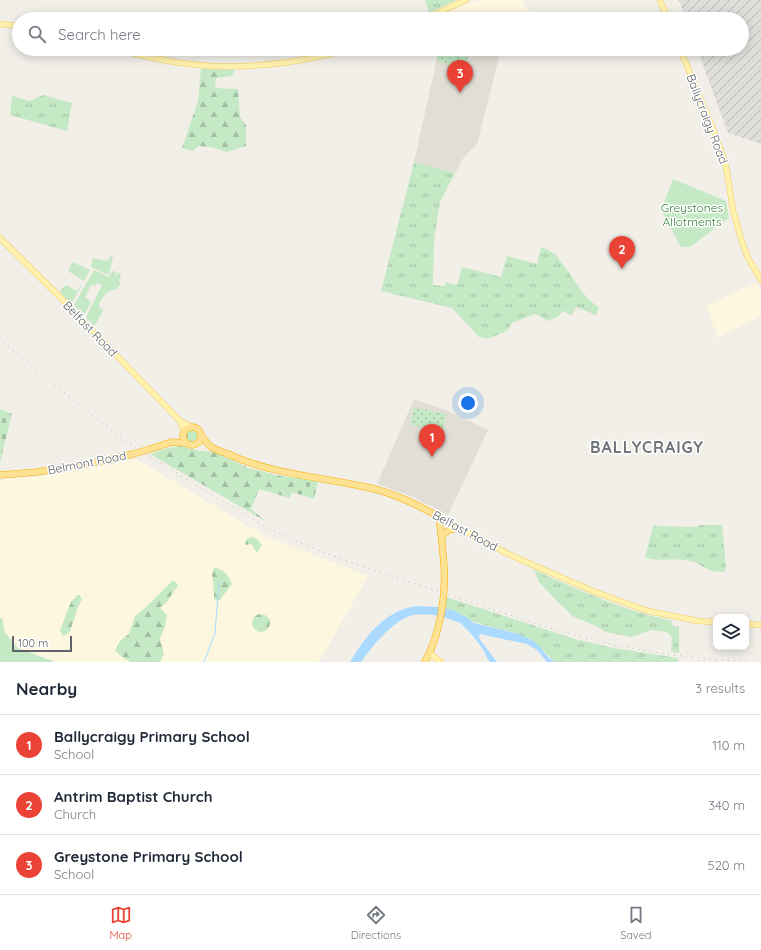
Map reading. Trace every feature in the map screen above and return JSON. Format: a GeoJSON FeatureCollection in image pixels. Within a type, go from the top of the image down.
{"type":"FeatureCollection","features":[{"type":"Feature","properties":{"kind":"highway"},"geometry":{"type":"LineString","coordinates":[[192,427],[197,428],[202,435],[200,441],[195,445],[188,445],[183,439],[184,432],[186,429],[192,427]]}},
{"type":"Feature","properties":{"kind":"highway","name":"Belmont Road"},"geometry":{"type":"LineString","coordinates":[[0,475],[37,472],[84,465],[133,454],[172,442],[184,432]]}},
{"type":"Feature","properties":{"kind":"highway","name":"Belfast Road"},"geometry":{"type":"LineString","coordinates":[[202,435],[211,447]]}},
{"type":"Feature","properties":{"kind":"highway","name":"Belmont Road"},"geometry":{"type":"LineString","coordinates":[[172,442],[185,443]]}},
{"type":"Feature","properties":{"kind":"highway","name":"Belfast Road"},"geometry":{"type":"LineString","coordinates":[[195,445],[211,447],[238,459],[278,471],[379,490],[409,501],[440,517]]}},
{"type":"Feature","properties":{"kind":"highway"},"geometry":{"type":"LineString","coordinates":[[426,662],[440,622],[444,567],[440,517]]}},
{"type":"Feature","properties":{"kind":"highway"},"geometry":{"type":"LineString","coordinates":[[441,540],[443,535],[448,530],[459,528]]}},
{"type":"Feature","properties":{"kind":"main road"},"geometry":{"type":"LineString","coordinates":[[439,12],[466,0]]}},
{"type":"Feature","properties":{"kind":"main road"},"geometry":{"type":"LineString","coordinates":[[660,0],[665,12]]}},
{"type":"Feature","properties":{"kind":"main road"},"geometry":{"type":"LineString","coordinates":[[0,24],[12,25]]}},
{"type":"Feature","properties":{"kind":"main road"},"geometry":{"type":"LineString","coordinates":[[147,56],[177,62],[210,66],[238,66],[296,61],[321,56]]}},
{"type":"Feature","properties":{"kind":"main road","name":"Ballycraigy Road"},"geometry":{"type":"LineString","coordinates":[[683,56],[724,159],[733,210],[742,242],[748,258],[761,280]]}},
{"type":"Feature","properties":{"kind":"main road","name":"Belfast Road"},"geometry":{"type":"LineString","coordinates":[[0,238],[56,293],[180,421],[192,427]]}},
{"type":"Feature","properties":{"kind":"main road","name":"Belfast Road"},"geometry":{"type":"LineString","coordinates":[[180,421],[184,432]]}},
{"type":"Feature","properties":{"kind":"main road","name":"Belfast Road"},"geometry":{"type":"LineString","coordinates":[[440,517],[510,555],[595,592],[648,611],[698,621],[713,622]]}},
{"type":"Feature","properties":{"kind":"main road"},"geometry":{"type":"LineString","coordinates":[[749,624],[761,625]]}},
{"type":"Feature","properties":{"kind":"main road"},"geometry":{"type":"LineString","coordinates":[[430,654],[441,662]]}},
{"type":"Feature","properties":{"kind":"shaded area"},"geometry":{"type":"Polygon","coordinates":[[[479,0],[523,0],[526,10],[532,12],[446,12],[479,0]]]}},
{"type":"Feature","properties":{"kind":"shaded area"},"geometry":{"type":"Polygon","coordinates":[[[679,0],[761,0],[761,144],[728,133],[700,56],[749,56],[749,12],[683,12],[679,0]]]}},
{"type":"Feature","properties":{"kind":"shaded area"},"geometry":{"type":"Polygon","coordinates":[[[437,56],[499,56],[477,144],[464,157],[455,173],[414,162],[437,56]]]}},
{"type":"Feature","properties":{"kind":"shaded area"},"geometry":{"type":"Polygon","coordinates":[[[756,282],[761,290],[761,316],[718,338],[706,306],[756,282]]]}},
{"type":"Feature","properties":{"kind":"shaded area"},"geometry":{"type":"Polygon","coordinates":[[[414,399],[448,411],[488,430],[448,515],[411,496],[377,484],[414,399]]]}},
{"type":"Feature","properties":{"kind":"shaded area"},"geometry":{"type":"Polygon","coordinates":[[[136,459],[265,536],[368,576],[319,662],[56,662],[18,648],[5,633],[2,618],[0,618],[0,480],[94,468],[136,459]]]}},
{"type":"Feature","properties":{"kind":"green space"},"geometry":{"type":"Polygon","coordinates":[[[425,0],[456,0],[431,12],[429,12],[425,0]]]}},
{"type":"Feature","properties":{"kind":"green space"},"geometry":{"type":"Polygon","coordinates":[[[438,56],[468,56],[465,70],[448,66],[448,64],[437,61],[438,56]]]}},
{"type":"Feature","properties":{"kind":"green space"},"geometry":{"type":"Polygon","coordinates":[[[201,69],[235,70],[232,76],[216,78],[215,88],[238,89],[240,117],[246,125],[246,146],[227,152],[211,147],[199,146],[193,151],[182,148],[198,101],[201,69]]]}},
{"type":"Feature","properties":{"kind":"green space"},"geometry":{"type":"Polygon","coordinates":[[[43,95],[72,103],[67,131],[10,115],[12,96],[30,101],[43,95]]]}},
{"type":"Feature","properties":{"kind":"green space"},"geometry":{"type":"Polygon","coordinates":[[[414,162],[455,173],[440,202],[434,241],[433,285],[445,286],[445,282],[457,285],[462,267],[501,277],[507,256],[537,264],[541,247],[556,255],[587,298],[599,308],[596,315],[576,307],[572,315],[562,311],[559,316],[548,321],[535,314],[512,323],[507,331],[488,339],[480,338],[452,308],[381,291],[414,162]]]}},
{"type":"Feature","properties":{"kind":"green space","name":"Greystones Allotments"},"geometry":{"type":"Polygon","coordinates":[[[673,179],[726,201],[729,218],[690,247],[681,247],[661,210],[673,179]]]}},
{"type":"Feature","properties":{"kind":"green space"},"geometry":{"type":"Polygon","coordinates":[[[111,256],[113,256],[109,275],[91,267],[93,258],[108,261],[111,256]]]}},
{"type":"Feature","properties":{"kind":"green space"},"geometry":{"type":"Polygon","coordinates":[[[72,262],[90,270],[84,281],[68,271],[72,262]]]}},
{"type":"Feature","properties":{"kind":"green space"},"geometry":{"type":"Polygon","coordinates":[[[94,270],[109,277],[112,271],[116,272],[115,277],[117,273],[121,273],[119,281],[121,283],[117,289],[108,292],[103,297],[99,305],[103,311],[95,325],[93,325],[86,317],[102,285],[97,283],[94,286],[91,285],[85,297],[91,302],[84,315],[74,305],[94,270]]]}},
{"type":"Feature","properties":{"kind":"green space"},"geometry":{"type":"Polygon","coordinates":[[[66,285],[77,291],[82,285],[71,304],[60,290],[66,285]]]}},
{"type":"Feature","properties":{"kind":"green space"},"geometry":{"type":"Polygon","coordinates":[[[414,408],[446,414],[443,433],[427,431],[427,428],[410,425],[414,408]]]}},
{"type":"Feature","properties":{"kind":"green space"},"geometry":{"type":"Polygon","coordinates":[[[0,409],[12,414],[0,463],[0,409]]]}},
{"type":"Feature","properties":{"kind":"green space"},"geometry":{"type":"Polygon","coordinates":[[[192,429],[197,431],[199,436],[197,441],[192,443],[187,441],[185,436],[187,431],[192,429]]]}},
{"type":"Feature","properties":{"kind":"green space"},"geometry":{"type":"Polygon","coordinates":[[[180,446],[200,451],[214,452],[249,468],[275,475],[296,478],[290,498],[259,489],[251,509],[267,522],[150,454],[164,449],[180,446]]]}},
{"type":"Feature","properties":{"kind":"green space"},"geometry":{"type":"Polygon","coordinates":[[[296,478],[318,481],[314,499],[292,492],[296,478]]]}},
{"type":"Feature","properties":{"kind":"green space"},"geometry":{"type":"Polygon","coordinates":[[[700,525],[722,525],[726,568],[724,572],[711,571],[689,561],[658,560],[645,557],[653,526],[697,527],[700,525]]]}},
{"type":"Feature","properties":{"kind":"green space"},"geometry":{"type":"Polygon","coordinates":[[[253,537],[262,545],[257,553],[251,544],[246,545],[245,543],[246,539],[253,537]]]}},
{"type":"Feature","properties":{"kind":"green space"},"geometry":{"type":"Polygon","coordinates":[[[214,568],[221,569],[226,573],[232,584],[220,600],[215,601],[212,575],[214,568]]]}},
{"type":"Feature","properties":{"kind":"green space"},"geometry":{"type":"Polygon","coordinates":[[[534,570],[619,606],[673,621],[671,623],[675,627],[679,626],[679,653],[671,652],[672,637],[667,632],[651,630],[631,637],[606,632],[574,617],[539,582],[534,570]]]}},
{"type":"Feature","properties":{"kind":"green space"},"geometry":{"type":"Polygon","coordinates":[[[173,580],[178,585],[167,602],[160,608],[167,615],[160,639],[164,654],[160,662],[130,662],[115,651],[120,641],[129,634],[135,616],[173,580]]]}},
{"type":"Feature","properties":{"kind":"green space"},"geometry":{"type":"Polygon","coordinates":[[[78,594],[82,599],[70,632],[63,636],[60,630],[71,602],[78,594]]]}},
{"type":"Feature","properties":{"kind":"green space"},"geometry":{"type":"Polygon","coordinates":[[[446,597],[575,639],[613,648],[678,658],[678,662],[555,662],[543,650],[515,633],[474,622],[461,614],[446,609],[446,597]]]}},
{"type":"Feature","properties":{"kind":"green space"},"geometry":{"type":"Polygon","coordinates":[[[261,614],[267,617],[270,623],[267,629],[261,632],[255,629],[252,623],[255,617],[261,614]]]}},
{"type":"Feature","properties":{"kind":"green space"},"geometry":{"type":"Polygon","coordinates":[[[0,618],[2,618],[5,633],[18,648],[55,662],[0,662],[0,618]]]}},
{"type":"Feature","properties":{"kind":"water"},"geometry":{"type":"Polygon","coordinates":[[[416,606],[438,607],[452,610],[474,623],[515,633],[530,639],[555,662],[547,662],[537,650],[527,644],[480,634],[479,637],[481,641],[497,662],[490,662],[476,640],[460,623],[443,617],[425,614],[407,617],[400,621],[381,637],[361,662],[350,662],[369,634],[385,619],[394,613],[416,606]]]}},
{"type":"Feature","properties":{"kind":"waterway"},"geometry":{"type":"LineString","coordinates":[[204,662],[215,633],[219,582]]}},
{"type":"Feature","properties":{"kind":"railway"},"geometry":{"type":"LineString","coordinates":[[0,338],[12,350],[134,447],[264,526],[310,547],[363,567],[556,630],[609,644],[664,654],[749,662]]}},
{"type":"Feature","properties":{"kind":"place","name":"Greystone Primary School"},"geometry":{"type":"Point","coordinates":[460,93]}},
{"type":"Feature","properties":{"kind":"place","name":"Antrim Baptist Church"},"geometry":{"type":"Point","coordinates":[622,269]}},
{"type":"Feature","properties":{"kind":"place","name":"Ballycraigy Primary School"},"geometry":{"type":"Point","coordinates":[432,457]}},
{"type":"Feature","properties":{"kind":"district","name":"BALLYCRAIGY"},"geometry":{"type":"Point","coordinates":[647,447]}}]}
